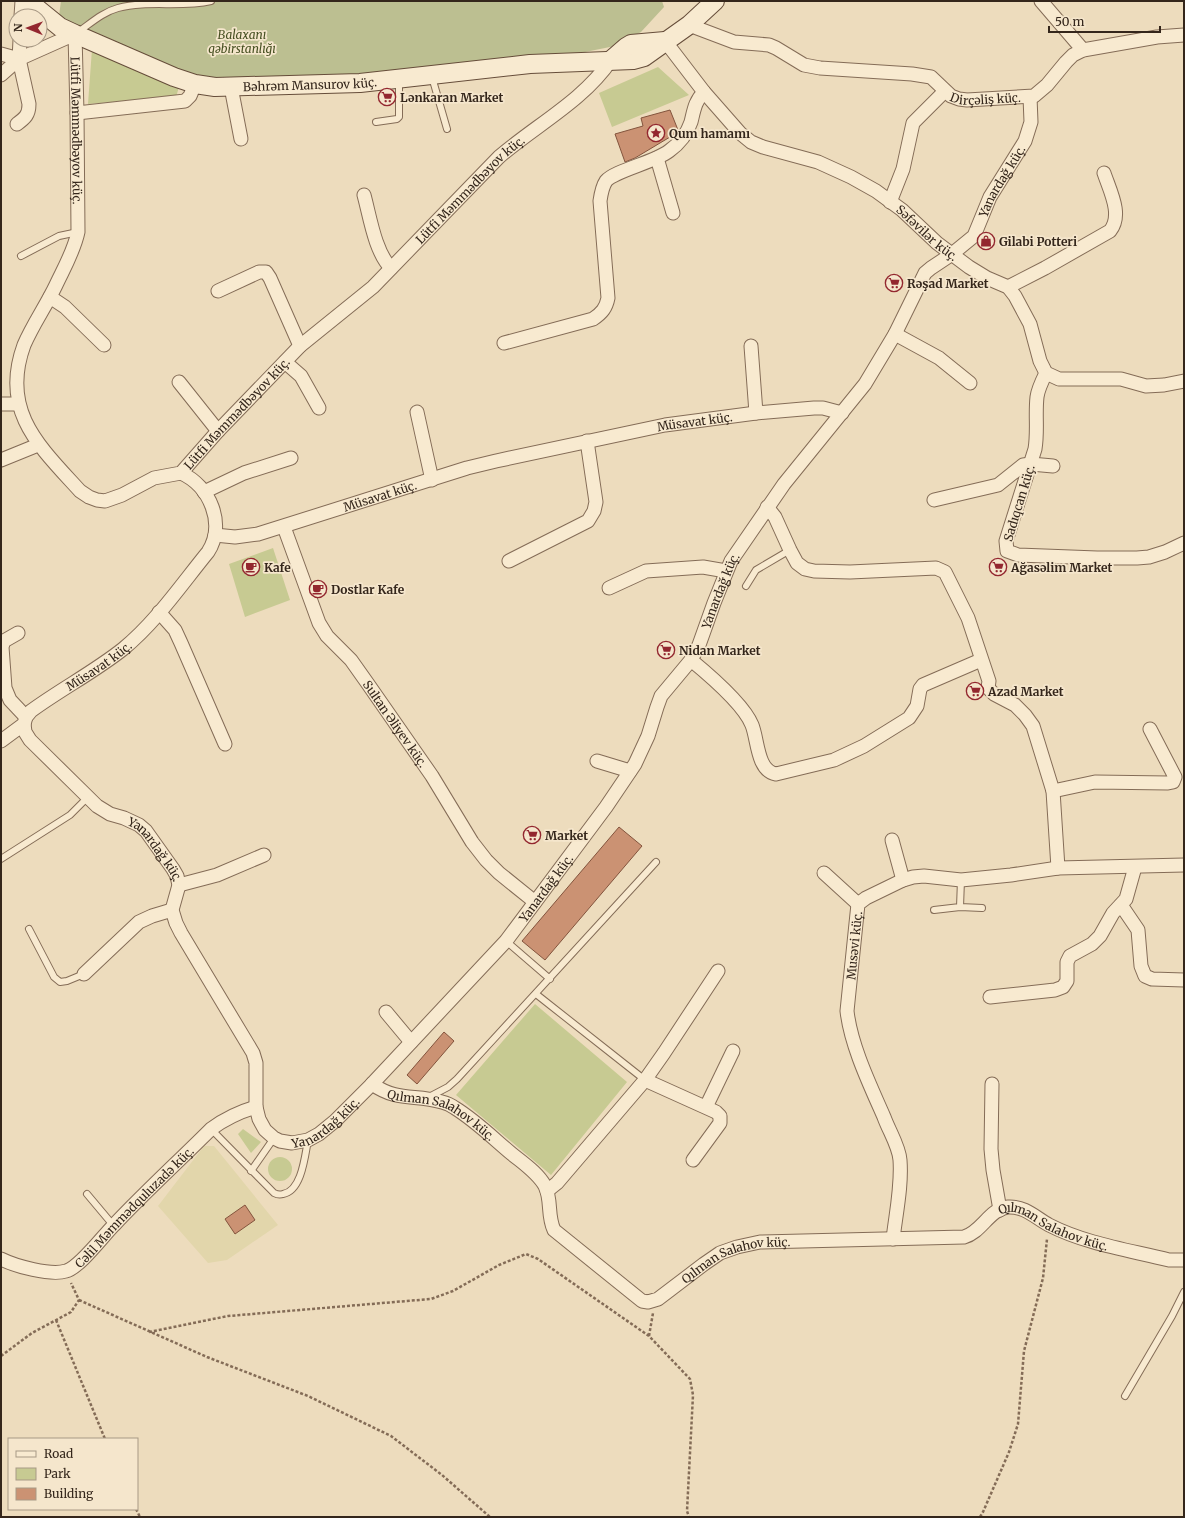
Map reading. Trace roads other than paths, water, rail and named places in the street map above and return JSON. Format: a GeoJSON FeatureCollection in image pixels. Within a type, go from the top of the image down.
{"type":"FeatureCollection","features":[{"type":"Feature","properties":{"kind":"street","name":"Bəhrəm Mansurov küç."},"geometry":{"type":"LineString","coordinates":[[28,1],[55,23],[75,34],[174,77],[195,84],[216,87],[336,84],[399,79],[530,64],[611,60]]}},
{"type":"Feature","properties":{"kind":"street"},"geometry":{"type":"LineString","coordinates":[[611,60],[631,44],[665,41],[689,25],[715,1]]}},
{"type":"Feature","properties":{"kind":"street"},"geometry":{"type":"LineString","coordinates":[[1041,1],[1083,50]]}},
{"type":"Feature","properties":{"kind":"street","name":"Dirçəliş küç."},"geometry":{"type":"LineString","coordinates":[[689,25],[734,42],[769,45],[804,65],[820,68],[912,74],[931,77],[951,96],[959,99],[1030,97],[1038,93],[1073,55],[1083,50],[1135,41],[1184,35]]}},
{"type":"Feature","properties":{"kind":"street"},"geometry":{"type":"LineString","coordinates":[[1,75],[19,59],[75,34]]}},
{"type":"Feature","properties":{"kind":"street","name":"Lütfi Məmmədbəyov küç."},"geometry":{"type":"LineString","coordinates":[[75,34],[78,113],[78,232],[75,243],[50,297],[19,358],[16,372],[16,404],[27,429],[38,445],[80,491],[88,497],[105,501],[113,499],[154,478],[181,473],[300,346],[358,300],[499,157],[515,143],[581,94],[596,80],[611,60]]}},
{"type":"Feature","properties":{"kind":"street","name":"Səfəvilər küç."},"geometry":{"type":"LineString","coordinates":[[665,41],[704,92],[740,133],[751,142],[834,168],[851,176],[911,217],[937,243],[978,273],[1008,287]]}},
{"type":"Feature","properties":{"kind":"street"},"geometry":{"type":"LineString","coordinates":[[16,124],[27,117],[30,104],[19,59],[20,48]]}},
{"type":"Feature","properties":{"kind":"street"},"geometry":{"type":"LineString","coordinates":[[1,54],[19,59]]}},
{"type":"Feature","properties":{"kind":"street"},"geometry":{"type":"LineString","coordinates":[[78,113],[185,101],[190,96],[195,84]]}},
{"type":"Feature","properties":{"kind":"street"},"geometry":{"type":"LineString","coordinates":[[230,87],[240,138]]}},
{"type":"Feature","properties":{"kind":"street"},"geometry":{"type":"LineString","coordinates":[[890,202],[905,164],[913,123],[945,91]]}},
{"type":"Feature","properties":{"kind":"street"},"geometry":{"type":"LineString","coordinates":[[504,343],[593,319],[601,314],[606,307],[608,298],[600,201],[601,191],[606,182],[612,176],[657,158],[668,152],[683,138],[696,102],[704,92]]}},
{"type":"Feature","properties":{"kind":"street","name":"Yanardağ küç."},"geometry":{"type":"LineString","coordinates":[[18,633],[4,642],[2,647],[5,688],[10,700],[25,720],[25,732],[30,740],[102,810],[139,825],[146,831],[173,869],[177,876],[179,885],[172,910],[176,923],[253,1053],[256,1063],[256,1107],[265,1130],[280,1141],[292,1143],[308,1140],[335,1122],[506,940],[606,807],[642,752],[661,696],[691,660],[699,645],[731,561],[784,484],[865,384],[895,334],[930,268],[952,254],[974,236],[990,197],[1025,142],[1031,122],[1030,97]]}},
{"type":"Feature","properties":{"kind":"street"},"geometry":{"type":"LineString","coordinates":[[657,158],[673,213]]}},
{"type":"Feature","properties":{"kind":"street"},"geometry":{"type":"LineString","coordinates":[[1104,173],[1116,214],[1115,225],[1110,231],[1008,287],[1015,296],[1030,324],[1040,362],[1046,373],[1058,379],[1121,379],[1146,386],[1164,385],[1184,381]]}},
{"type":"Feature","properties":{"kind":"street"},"geometry":{"type":"LineString","coordinates":[[364,195],[378,246],[384,261],[391,268]]}},
{"type":"Feature","properties":{"kind":"street"},"geometry":{"type":"LineString","coordinates":[[218,291],[259,272],[266,272],[300,346]]}},
{"type":"Feature","properties":{"kind":"street"},"geometry":{"type":"LineString","coordinates":[[50,297],[65,307],[104,345]]}},
{"type":"Feature","properties":{"kind":"street"},"geometry":{"type":"LineString","coordinates":[[895,334],[939,358],[970,384]]}},
{"type":"Feature","properties":{"kind":"street"},"geometry":{"type":"LineString","coordinates":[[751,346],[756,413]]}},
{"type":"Feature","properties":{"kind":"street"},"geometry":{"type":"LineString","coordinates":[[284,362],[301,376],[319,408]]}},
{"type":"Feature","properties":{"kind":"street","name":"Sadıqcan küç."},"geometry":{"type":"LineString","coordinates":[[1046,373],[1039,388],[1037,397],[1037,434],[1031,464],[1006,541],[1007,551],[1018,555],[1137,558],[1150,557],[1184,543]]}},
{"type":"Feature","properties":{"kind":"street"},"geometry":{"type":"LineString","coordinates":[[179,382],[218,432]]}},
{"type":"Feature","properties":{"kind":"street"},"geometry":{"type":"LineString","coordinates":[[1,404],[16,404]]}},
{"type":"Feature","properties":{"kind":"street","name":"Müsavat küç."},"geometry":{"type":"LineString","coordinates":[[1,741],[41,704],[123,649],[138,635],[159,612],[208,552],[213,544],[215,535],[246,536],[284,527],[496,461],[665,425],[756,413],[823,408],[842,414]]}},
{"type":"Feature","properties":{"kind":"street"},"geometry":{"type":"LineString","coordinates":[[417,412],[432,480]]}},
{"type":"Feature","properties":{"kind":"street"},"geometry":{"type":"LineString","coordinates":[[509,561],[588,520],[594,511],[596,502],[587,441]]}},
{"type":"Feature","properties":{"kind":"street"},"geometry":{"type":"LineString","coordinates":[[1,460],[38,445]]}},
{"type":"Feature","properties":{"kind":"street"},"geometry":{"type":"LineString","coordinates":[[204,492],[244,473],[290,458]]}},
{"type":"Feature","properties":{"kind":"street"},"geometry":{"type":"LineString","coordinates":[[934,500],[998,485],[1023,465],[1031,464],[1053,466]]}},
{"type":"Feature","properties":{"kind":"street"},"geometry":{"type":"LineString","coordinates":[[181,473],[191,478],[204,492],[214,512],[216,524],[215,535]]}},
{"type":"Feature","properties":{"kind":"street"},"geometry":{"type":"LineString","coordinates":[[767,507],[775,517],[797,563],[805,569],[814,572],[850,572],[936,568],[946,572],[968,618],[989,680],[988,688],[994,694],[1015,705],[1033,726],[1053,791],[1058,868]]}},
{"type":"Feature","properties":{"kind":"street","name":"Sultan Əliyev küç."},"geometry":{"type":"LineString","coordinates":[[284,527],[320,623],[327,636],[351,660],[432,776],[472,842],[486,860],[499,873],[535,902]]}},
{"type":"Feature","properties":{"kind":"street"},"geometry":{"type":"LineString","coordinates":[[609,588],[646,571],[702,567],[726,571]]}},
{"type":"Feature","properties":{"kind":"street"},"geometry":{"type":"LineString","coordinates":[[159,612],[175,630],[225,744]]}},
{"type":"Feature","properties":{"kind":"street"},"geometry":{"type":"LineString","coordinates":[[691,660],[709,675],[747,716],[752,725],[762,764],[767,771],[776,774],[834,760],[859,749],[909,718],[917,706],[920,689],[923,685],[982,660]]}},
{"type":"Feature","properties":{"kind":"street"},"geometry":{"type":"LineString","coordinates":[[1053,791],[1095,782],[1174,782],[1174,777],[1150,729]]}},
{"type":"Feature","properties":{"kind":"street"},"geometry":{"type":"LineString","coordinates":[[597,761],[630,771]]}},
{"type":"Feature","properties":{"kind":"street"},"geometry":{"type":"LineString","coordinates":[[892,840],[903,880]]}},
{"type":"Feature","properties":{"kind":"street"},"geometry":{"type":"LineString","coordinates":[[179,885],[217,875],[264,855]]}},
{"type":"Feature","properties":{"kind":"street","name":"Musəvi küç."},"geometry":{"type":"LineString","coordinates":[[893,1239],[899,1187],[900,1160],[898,1150],[876,1100],[854,1041],[849,1026],[847,1011],[858,904],[866,898],[903,880],[913,877],[924,876],[961,880],[1058,868],[1184,865]]}},
{"type":"Feature","properties":{"kind":"street"},"geometry":{"type":"LineString","coordinates":[[990,997],[1055,990],[1063,987],[1066,981],[1067,962],[1070,956],[1092,944],[1100,936],[1113,913],[1126,898],[1135,867]]}},
{"type":"Feature","properties":{"kind":"street"},"geometry":{"type":"LineString","coordinates":[[824,873],[858,904]]}},
{"type":"Feature","properties":{"kind":"street"},"geometry":{"type":"LineString","coordinates":[[1121,905],[1138,930],[1141,966],[1145,976],[1152,979],[1184,980]]}},
{"type":"Feature","properties":{"kind":"street"},"geometry":{"type":"LineString","coordinates":[[84,974],[139,922],[172,910]]}},
{"type":"Feature","properties":{"kind":"street"},"geometry":{"type":"LineString","coordinates":[[547,1191],[557,1183],[645,1080],[718,971]]}},
{"type":"Feature","properties":{"kind":"street"},"geometry":{"type":"LineString","coordinates":[[386,1012],[411,1042]]}},
{"type":"Feature","properties":{"kind":"street"},"geometry":{"type":"LineString","coordinates":[[706,1107],[733,1051]]}},
{"type":"Feature","properties":{"kind":"street"},"geometry":{"type":"LineString","coordinates":[[645,1080],[706,1107],[716,1112],[720,1116],[720,1123],[693,1160]]}},
{"type":"Feature","properties":{"kind":"street","name":"Qılman Salahov küç."},"geometry":{"type":"LineString","coordinates":[[372,1084],[382,1091],[400,1097],[426,1099],[450,1105],[474,1122],[534,1173],[543,1183],[547,1191],[551,1222],[554,1230],[642,1301],[653,1301],[663,1296],[720,1253],[737,1247],[760,1242],[964,1237],[974,1231],[993,1214],[1008,1207],[1026,1210],[1048,1225],[1073,1237],[1169,1260],[1184,1260]]}},
{"type":"Feature","properties":{"kind":"street"},"geometry":{"type":"LineString","coordinates":[[992,1084],[991,1149],[1000,1210]]}},
{"type":"Feature","properties":{"kind":"street","name":"Cəlil Məmmədquluzadə küç."},"geometry":{"type":"LineString","coordinates":[[1,1259],[11,1264],[32,1269],[52,1272],[66,1271],[84,1257],[113,1226],[211,1129],[238,1113],[256,1107]]}},
{"type":"Feature","properties":{"kind":"lane"},"geometry":{"type":"LineString","coordinates":[[75,34],[98,18],[118,8],[138,4],[179,5],[200,4],[211,1]]}},
{"type":"Feature","properties":{"kind":"lane"},"geometry":{"type":"LineString","coordinates":[[432,75],[447,129]]}},
{"type":"Feature","properties":{"kind":"lane"},"geometry":{"type":"LineString","coordinates":[[376,122],[397,119],[399,117],[399,79]]}},
{"type":"Feature","properties":{"kind":"lane"},"geometry":{"type":"LineString","coordinates":[[21,256],[58,236],[78,232]]}},
{"type":"Feature","properties":{"kind":"lane"},"geometry":{"type":"LineString","coordinates":[[746,586],[756,570],[790,550]]}},
{"type":"Feature","properties":{"kind":"lane"},"geometry":{"type":"LineString","coordinates":[[1,859],[70,815],[88,798]]}},
{"type":"Feature","properties":{"kind":"lane"},"geometry":{"type":"LineString","coordinates":[[426,1099],[448,1087],[457,1078],[550,979],[656,862]]}},
{"type":"Feature","properties":{"kind":"lane"},"geometry":{"type":"LineString","coordinates":[[960,907],[961,880]]}},
{"type":"Feature","properties":{"kind":"lane"},"geometry":{"type":"LineString","coordinates":[[934,910],[960,907],[982,908]]}},
{"type":"Feature","properties":{"kind":"lane"},"geometry":{"type":"LineString","coordinates":[[29,929],[54,977],[60,982],[67,981],[84,974]]}},
{"type":"Feature","properties":{"kind":"lane"},"geometry":{"type":"LineString","coordinates":[[506,940],[550,979]]}},
{"type":"Feature","properties":{"kind":"lane"},"geometry":{"type":"LineString","coordinates":[[536,994],[645,1080]]}},
{"type":"Feature","properties":{"kind":"lane"},"geometry":{"type":"LineString","coordinates":[[211,1129],[274,1193],[283,1194],[292,1190],[297,1183],[308,1140]]}},
{"type":"Feature","properties":{"kind":"lane"},"geometry":{"type":"LineString","coordinates":[[251,1171],[274,1138]]}},
{"type":"Feature","properties":{"kind":"lane"},"geometry":{"type":"LineString","coordinates":[[87,1194],[113,1226]]}},
{"type":"Feature","properties":{"kind":"lane"},"geometry":{"type":"LineString","coordinates":[[1125,1396],[1172,1316],[1184,1292]]}},
{"type":"Feature","properties":{"kind":"place","name":"Lənkaran Market"},"geometry":{"type":"Point","coordinates":[387,97]}},
{"type":"Feature","properties":{"kind":"place","name":"Qum hamamı"},"geometry":{"type":"Point","coordinates":[656,133]}},
{"type":"Feature","properties":{"kind":"place","name":"Gilabi Potteri"},"geometry":{"type":"Point","coordinates":[986,241]}},
{"type":"Feature","properties":{"kind":"place","name":"Rəşad Market"},"geometry":{"type":"Point","coordinates":[894,283]}},
{"type":"Feature","properties":{"kind":"place","name":"Kafe"},"geometry":{"type":"Point","coordinates":[251,567]}},
{"type":"Feature","properties":{"kind":"place","name":"Ağasəlim Market"},"geometry":{"type":"Point","coordinates":[998,567]}},
{"type":"Feature","properties":{"kind":"place","name":"Dostlar Kafe"},"geometry":{"type":"Point","coordinates":[318,589]}},
{"type":"Feature","properties":{"kind":"place","name":"Nidan Market"},"geometry":{"type":"Point","coordinates":[666,650]}},
{"type":"Feature","properties":{"kind":"place","name":"Azad Market"},"geometry":{"type":"Point","coordinates":[975,691]}},
{"type":"Feature","properties":{"kind":"place","name":"Market"},"geometry":{"type":"Point","coordinates":[532,835]}},
{"type":"Feature","properties":{"kind":"park label","name":"Balaxanı qəbirstanlığı"},"geometry":{"type":"Point","coordinates":[242,41]}}]}
